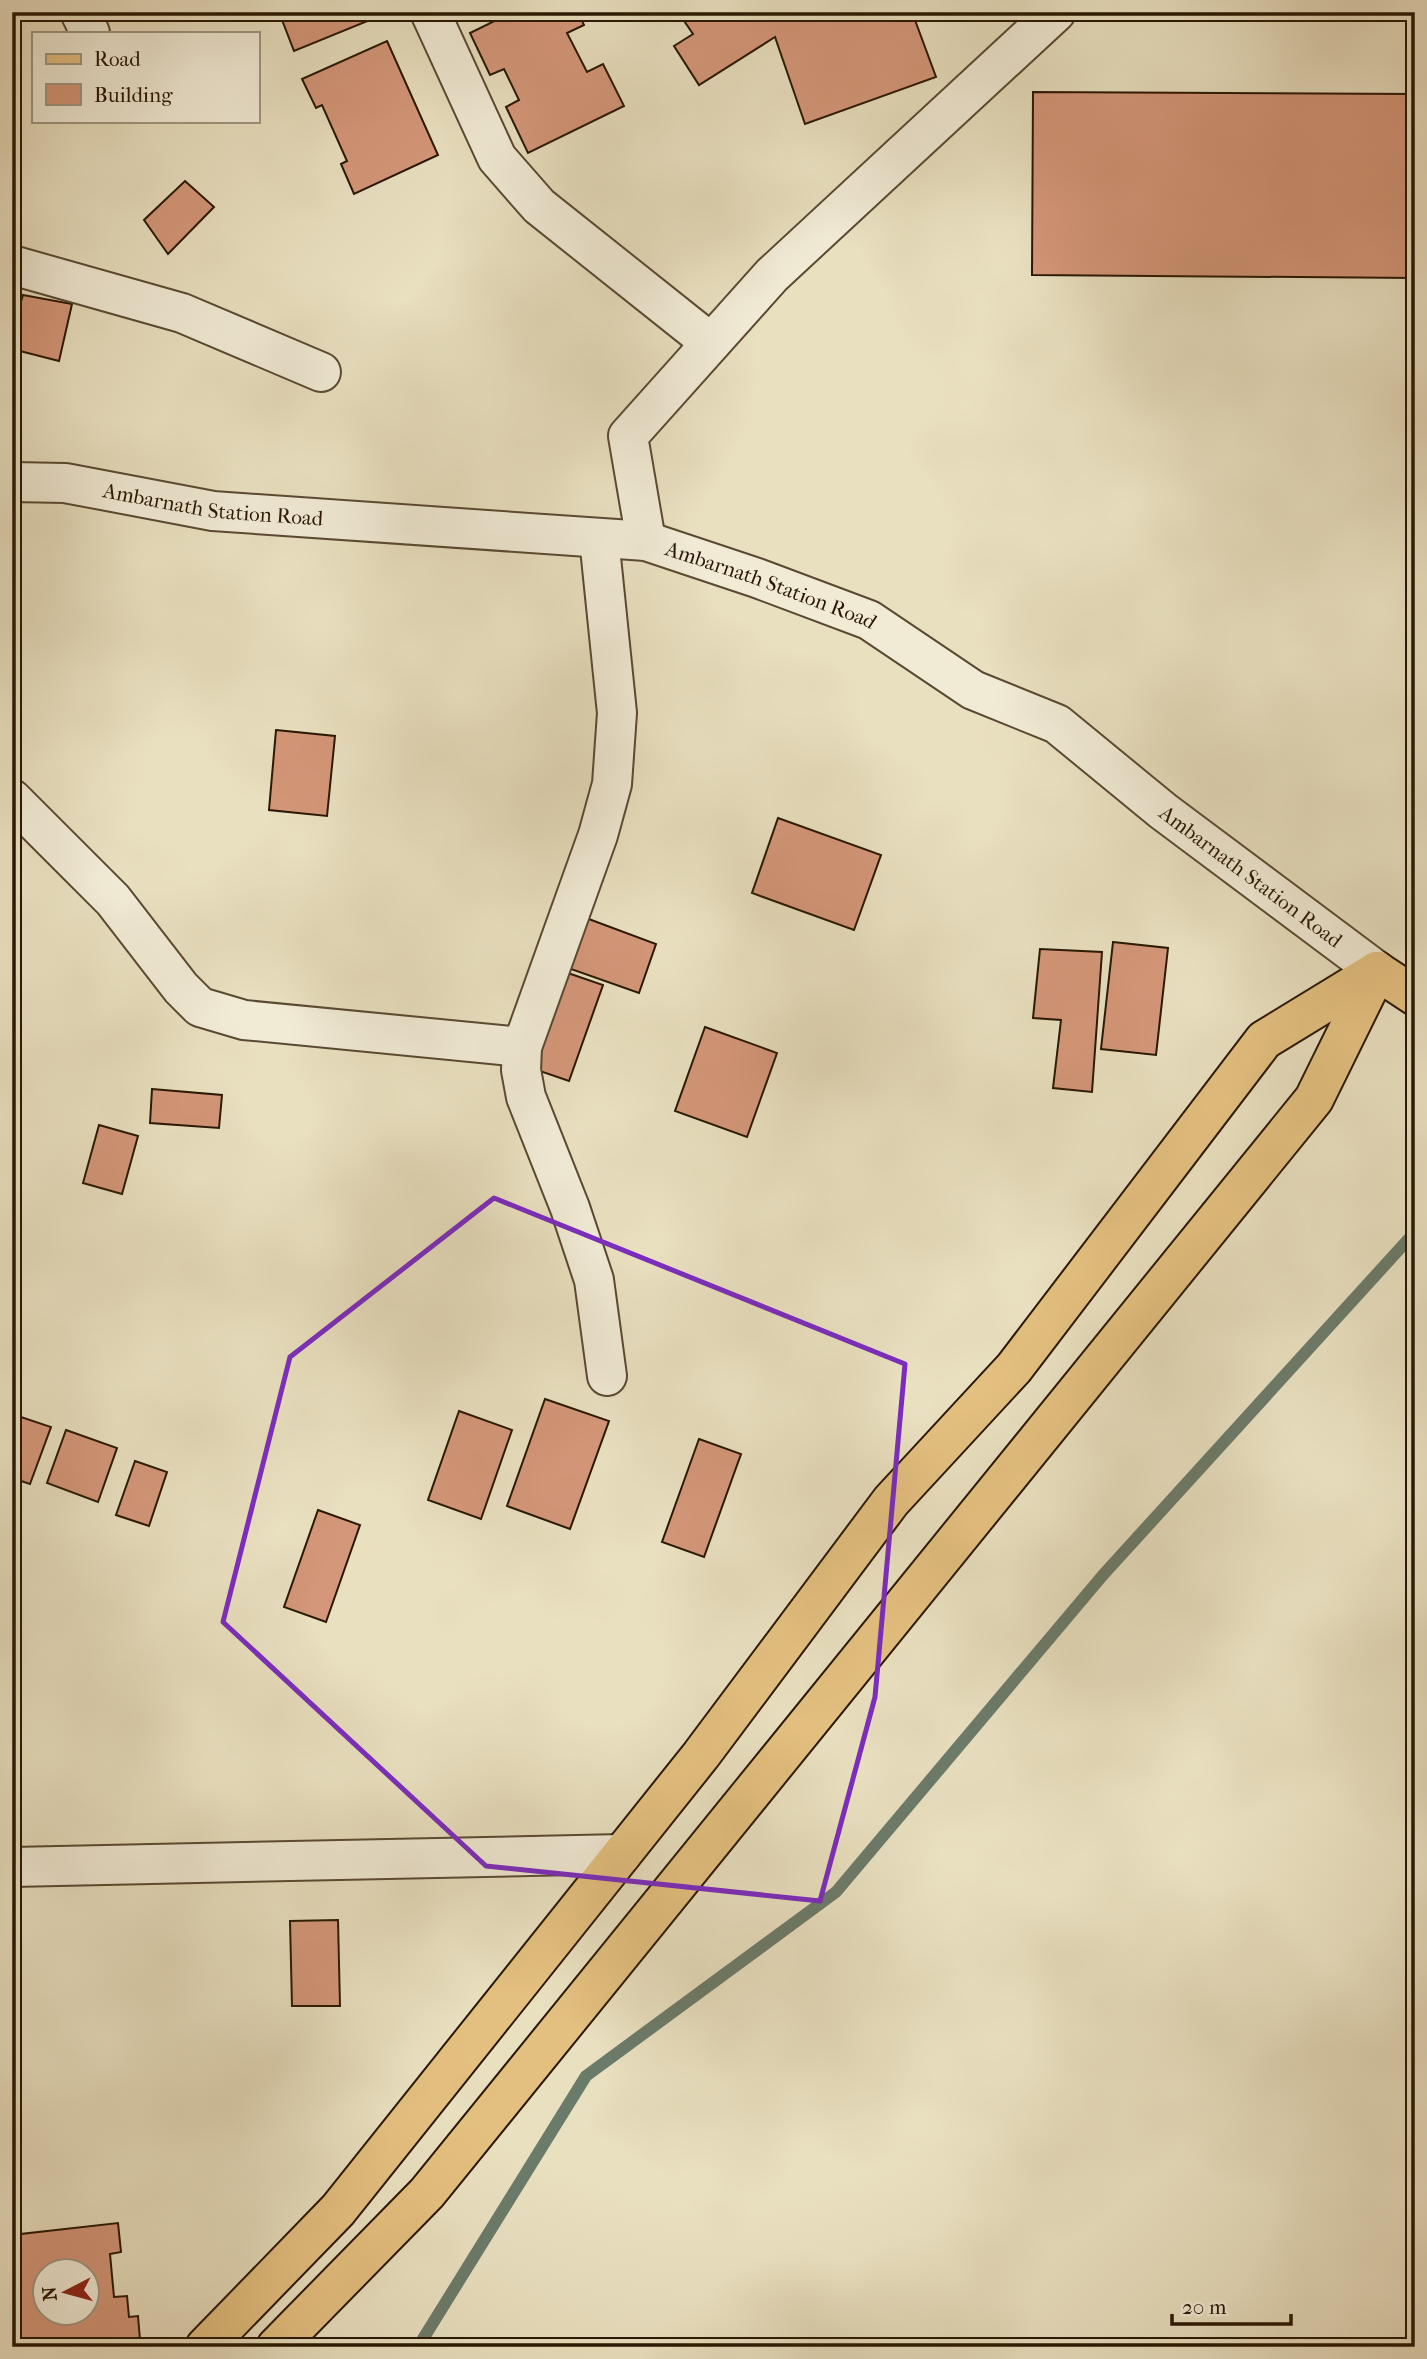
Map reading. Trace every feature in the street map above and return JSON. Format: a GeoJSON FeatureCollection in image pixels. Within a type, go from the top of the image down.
{"type":"FeatureCollection","features":[{"type":"Feature","properties":{"kind":"main road","name":"Ambarnath Station Road"},"geometry":{"type":"LineString","coordinates":[[1377,971],[1415,996]]}},
{"type":"Feature","properties":{"kind":"main road"},"geometry":{"type":"LineString","coordinates":[[205,2347],[338,2210],[701,1755],[891,1501],[1014,1368],[1264,1040],[1377,971]]}},
{"type":"Feature","properties":{"kind":"main road"},"geometry":{"type":"LineString","coordinates":[[276,2347],[427,2193],[1314,1099],[1377,971]]}},
{"type":"Feature","properties":{"kind":"street"},"geometry":{"type":"LineString","coordinates":[[80,12],[90,32]]}},
{"type":"Feature","properties":{"kind":"street"},"geometry":{"type":"LineString","coordinates":[[430,12],[497,158],[539,206],[711,343]]}},
{"type":"Feature","properties":{"kind":"street"},"geometry":{"type":"LineString","coordinates":[[646,541],[628,436],[772,275],[1056,12]]}},
{"type":"Feature","properties":{"kind":"street"},"geometry":{"type":"LineString","coordinates":[[12,265],[182,313],[321,372]]}},
{"type":"Feature","properties":{"kind":"street","name":"Ambarnath Station Road"},"geometry":{"type":"LineString","coordinates":[[12,482],[65,483],[213,511],[646,541],[757,578],[869,620],[973,690],[1057,724],[1163,811],[1377,971]]}},
{"type":"Feature","properties":{"kind":"street"},"geometry":{"type":"LineString","coordinates":[[598,538],[617,713],[612,784],[598,835],[522,1047],[521,1070],[526,1097],[570,1208],[594,1280],[607,1376]]}},
{"type":"Feature","properties":{"kind":"street"},"geometry":{"type":"LineString","coordinates":[[12,799],[113,900],[181,988],[200,1007],[244,1020],[522,1047]]}},
{"type":"Feature","properties":{"kind":"street"},"geometry":{"type":"LineString","coordinates":[[12,1867],[622,1854]]}},
{"type":"Feature","properties":{"kind":"highlighted area"},"geometry":{"type":"Polygon","coordinates":[[[494,1198],[905,1364],[875,1697],[820,1901],[486,1866],[223,1622],[290,1357],[494,1198]]]}},
{"type":"Feature","properties":{"kind":"building"},"geometry":{"type":"Polygon","coordinates":[[[279,12],[373,12],[375,18],[294,51],[279,12]]]}},
{"type":"Feature","properties":{"kind":"building"},"geometry":{"type":"Polygon","coordinates":[[[513,12],[578,12],[584,25],[567,33],[587,72],[603,64],[624,106],[528,153],[506,107],[519,100],[504,69],[490,75],[470,33],[513,12]]]}},
{"type":"Feature","properties":{"kind":"building"},"geometry":{"type":"Polygon","coordinates":[[[678,12],[786,12],[789,17],[798,12],[912,12],[936,77],[805,124],[775,37],[699,85],[674,46],[693,34],[678,12]]]}},
{"type":"Feature","properties":{"kind":"building"},"geometry":{"type":"Polygon","coordinates":[[[387,41],[438,155],[354,194],[341,164],[347,161],[322,105],[316,108],[302,79],[387,41]]]}},
{"type":"Feature","properties":{"kind":"building"},"geometry":{"type":"Polygon","coordinates":[[[1033,92],[1415,94],[1415,278],[1032,275],[1033,92]]]}},
{"type":"Feature","properties":{"kind":"building"},"geometry":{"type":"Polygon","coordinates":[[[185,181],[214,207],[168,254],[144,220],[185,181]]]}},
{"type":"Feature","properties":{"kind":"building"},"geometry":{"type":"Polygon","coordinates":[[[23,295],[72,304],[59,361],[12,349],[12,331],[23,295]]]}},
{"type":"Feature","properties":{"kind":"building"},"geometry":{"type":"Polygon","coordinates":[[[276,730],[335,736],[327,816],[269,810],[276,730]]]}},
{"type":"Feature","properties":{"kind":"building"},"geometry":{"type":"Polygon","coordinates":[[[778,818],[881,855],[854,930],[752,893],[778,818]]]}},
{"type":"Feature","properties":{"kind":"building"},"geometry":{"type":"Polygon","coordinates":[[[586,918],[656,944],[639,993],[568,968],[586,918]]]}},
{"type":"Feature","properties":{"kind":"building"},"geometry":{"type":"Polygon","coordinates":[[[1113,942],[1168,948],[1156,1055],[1101,1049],[1113,942]]]}},
{"type":"Feature","properties":{"kind":"building"},"geometry":{"type":"Polygon","coordinates":[[[1040,949],[1102,952],[1092,1092],[1053,1088],[1061,1020],[1033,1018],[1040,949]]]}},
{"type":"Feature","properties":{"kind":"building"},"geometry":{"type":"Polygon","coordinates":[[[565,972],[603,985],[569,1081],[531,1068],[565,972]]]}},
{"type":"Feature","properties":{"kind":"building"},"geometry":{"type":"Polygon","coordinates":[[[705,1027],[777,1053],[747,1137],[675,1111],[705,1027]]]}},
{"type":"Feature","properties":{"kind":"building"},"geometry":{"type":"Polygon","coordinates":[[[152,1089],[222,1095],[219,1128],[150,1123],[152,1089]]]}},
{"type":"Feature","properties":{"kind":"building"},"geometry":{"type":"Polygon","coordinates":[[[99,1125],[138,1136],[122,1194],[83,1183],[99,1125]]]}},
{"type":"Feature","properties":{"kind":"building"},"geometry":{"type":"Polygon","coordinates":[[[545,1399],[609,1421],[570,1529],[507,1506],[545,1399]]]}},
{"type":"Feature","properties":{"kind":"building"},"geometry":{"type":"Polygon","coordinates":[[[459,1411],[512,1430],[481,1519],[428,1500],[459,1411]]]}},
{"type":"Feature","properties":{"kind":"building"},"geometry":{"type":"Polygon","coordinates":[[[12,1414],[51,1427],[30,1484],[12,1478],[12,1414]]]}},
{"type":"Feature","properties":{"kind":"building"},"geometry":{"type":"Polygon","coordinates":[[[66,1430],[117,1448],[98,1502],[47,1483],[66,1430]]]}},
{"type":"Feature","properties":{"kind":"building"},"geometry":{"type":"Polygon","coordinates":[[[699,1439],[741,1454],[704,1557],[662,1542],[699,1439]]]}},
{"type":"Feature","properties":{"kind":"building"},"geometry":{"type":"Polygon","coordinates":[[[135,1461],[167,1472],[149,1526],[116,1515],[135,1461]]]}},
{"type":"Feature","properties":{"kind":"building"},"geometry":{"type":"Polygon","coordinates":[[[318,1510],[360,1525],[326,1622],[284,1607],[318,1510]]]}},
{"type":"Feature","properties":{"kind":"building"},"geometry":{"type":"Polygon","coordinates":[[[338,1920],[340,2006],[292,2006],[290,1921],[338,1920]]]}},
{"type":"Feature","properties":{"kind":"building"},"geometry":{"type":"Polygon","coordinates":[[[118,2223],[121,2252],[110,2254],[114,2297],[127,2296],[129,2317],[138,2316],[140,2340],[125,2342],[125,2347],[12,2347],[12,2235],[118,2223]]]}},
{"type":"Feature","properties":{"kind":"waterway"},"geometry":{"type":"LineString","coordinates":[[418,2347],[586,2076],[836,1892],[1103,1575],[1415,1232]]}}]}
